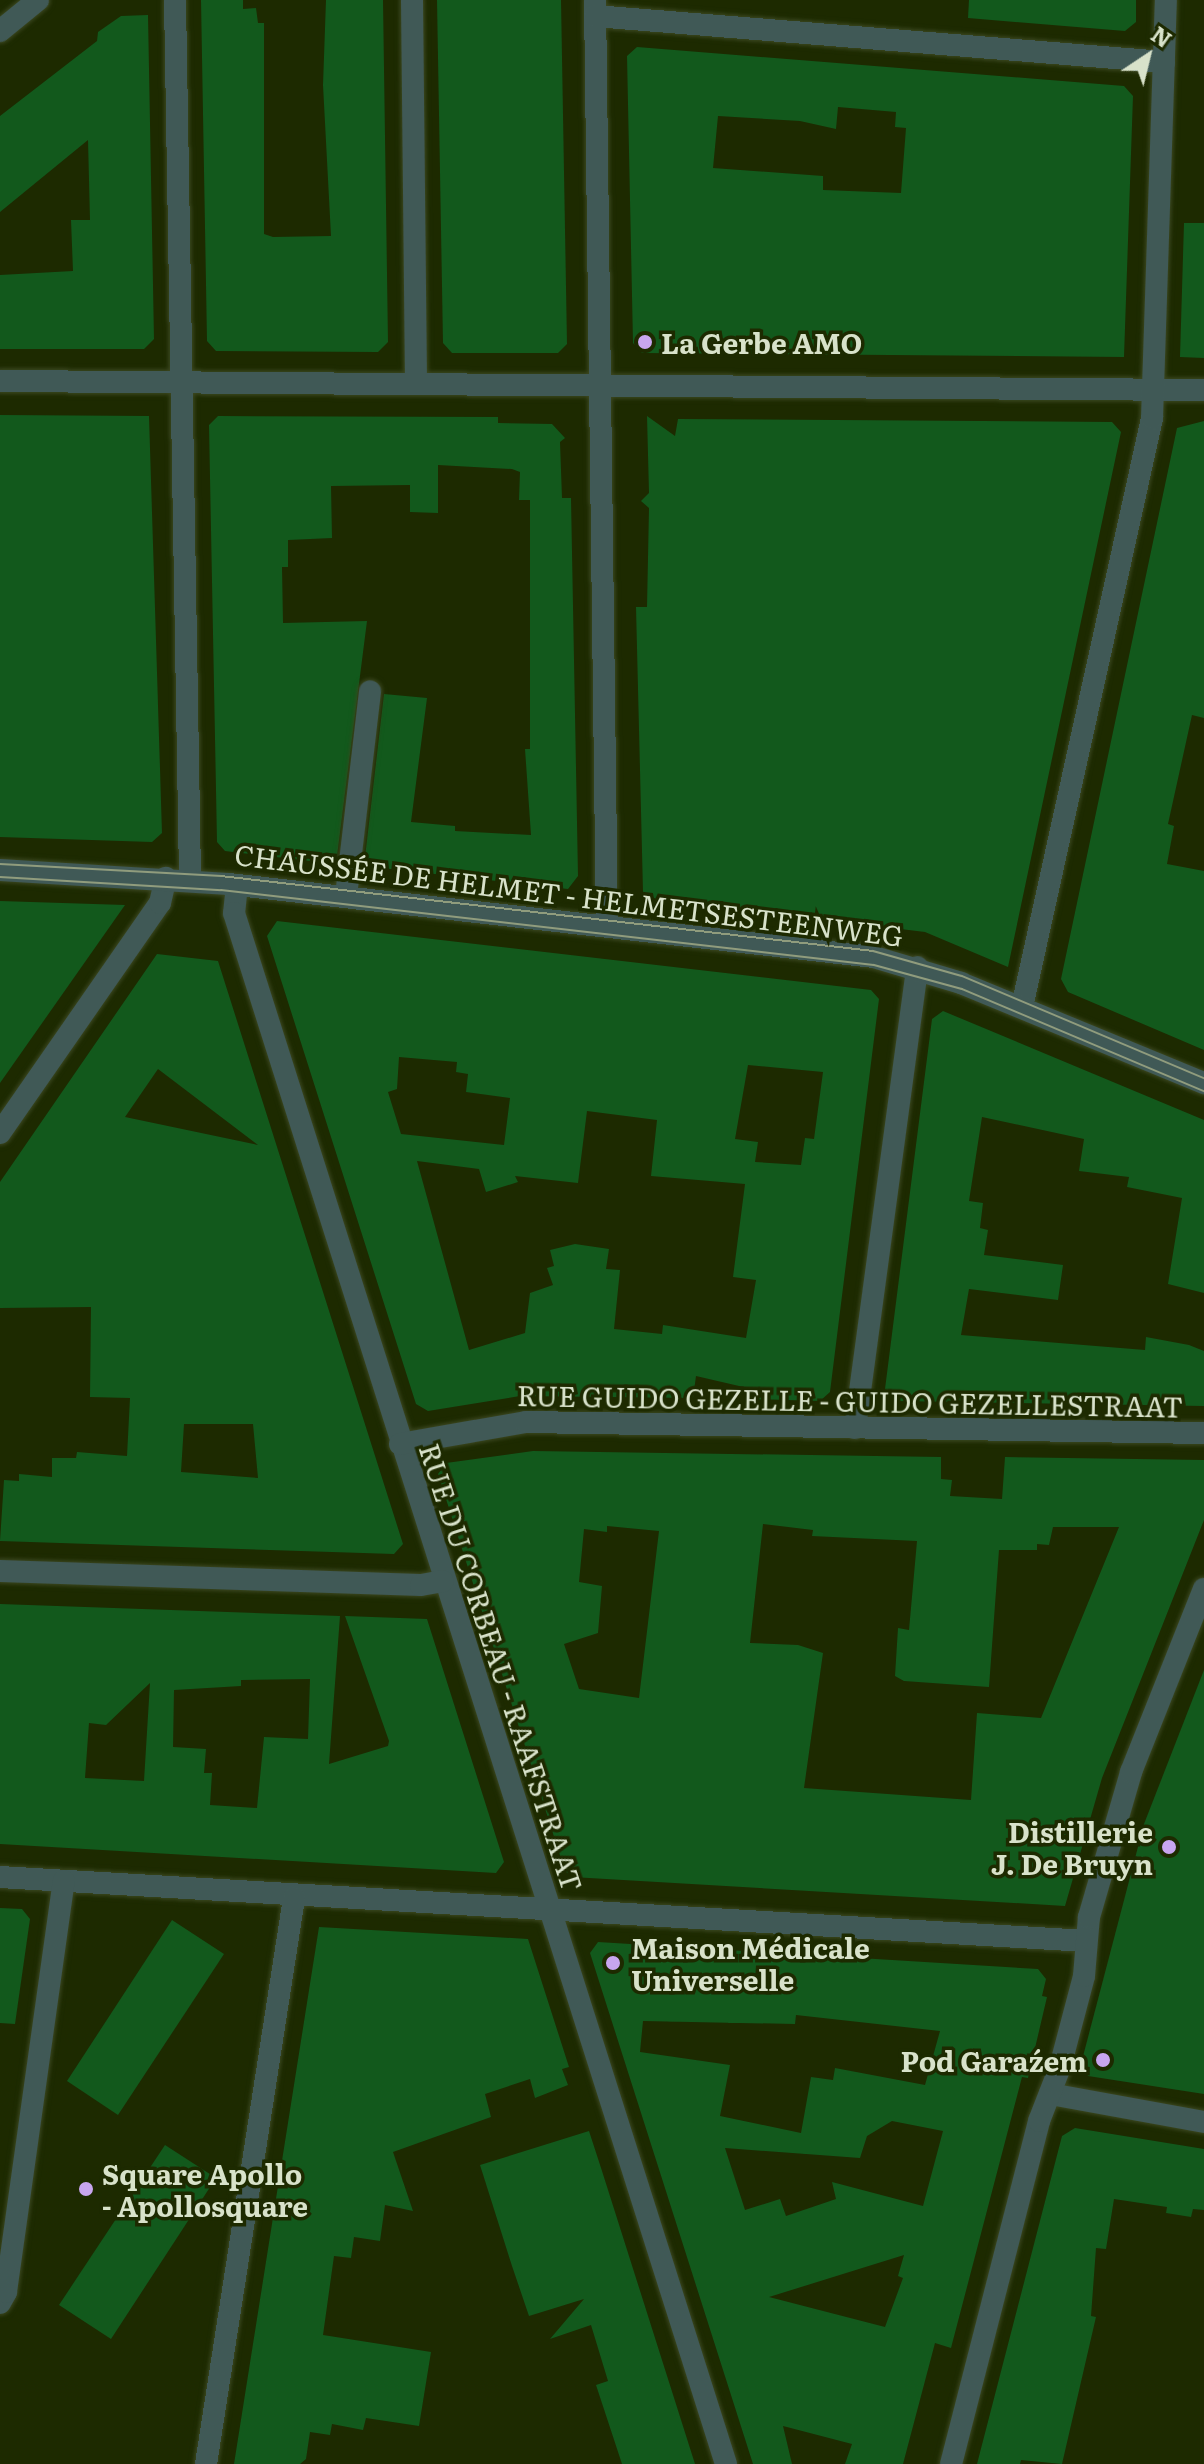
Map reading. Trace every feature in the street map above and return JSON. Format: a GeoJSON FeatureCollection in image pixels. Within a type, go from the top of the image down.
{"type":"FeatureCollection","features":[{"type":"Feature","properties":{"kind":"street"},"geometry":{"type":"LineString","coordinates":[[0,31],[38,0]]}},
{"type":"Feature","properties":{"kind":"street"},"geometry":{"type":"LineString","coordinates":[[175,0],[190,880]]}},
{"type":"Feature","properties":{"kind":"street"},"geometry":{"type":"LineString","coordinates":[[412,0],[416,382]]}},
{"type":"Feature","properties":{"kind":"street"},"geometry":{"type":"LineString","coordinates":[[1022,1007],[1152,418],[1166,0]]}},
{"type":"Feature","properties":{"kind":"street"},"geometry":{"type":"LineString","coordinates":[[607,925],[603,386],[595,8],[1164,62]]}},
{"type":"Feature","properties":{"kind":"street"},"geometry":{"type":"LineString","coordinates":[[0,381],[1204,390]]}},
{"type":"Feature","properties":{"kind":"street"},"geometry":{"type":"LineString","coordinates":[[346,896],[370,691]]}},
{"type":"Feature","properties":{"kind":"street","name":"CHAUSSÉE DE HELMET - HELMETSESTEENWEG"},"geometry":{"type":"LineString","coordinates":[[0,870],[190,880],[834,952],[917,967],[1204,1083]]}},
{"type":"Feature","properties":{"kind":"street"},"geometry":{"type":"LineString","coordinates":[[0,1133],[160,903],[166,878]]}},
{"type":"Feature","properties":{"kind":"street","name":"RUE DU CORBEAU - RAAFSTRAAT"},"geometry":{"type":"LineString","coordinates":[[237,885],[234,913],[546,1908],[560,1936],[726,2464]]}},
{"type":"Feature","properties":{"kind":"street"},"geometry":{"type":"LineString","coordinates":[[855,1428],[917,967]]}},
{"type":"Feature","properties":{"kind":"street","name":"RUE GUIDO GEZELLE - GUIDO GEZELLESTRAAT"},"geometry":{"type":"LineString","coordinates":[[400,1444],[526,1422],[1204,1433]]}},
{"type":"Feature","properties":{"kind":"street"},"geometry":{"type":"LineString","coordinates":[[0,1571],[421,1585],[443,1581]]}},
{"type":"Feature","properties":{"kind":"street"},"geometry":{"type":"LineString","coordinates":[[951,2464],[1084,1976],[1086,1941],[1131,1772],[1204,1589]]}},
{"type":"Feature","properties":{"kind":"street"},"geometry":{"type":"LineString","coordinates":[[0,1877],[294,1898],[546,1908],[1086,1941]]}},
{"type":"Feature","properties":{"kind":"street"},"geometry":{"type":"LineString","coordinates":[[0,2303],[64,1881]]}},
{"type":"Feature","properties":{"kind":"street"},"geometry":{"type":"LineString","coordinates":[[206,2464],[294,1898]]}},
{"type":"Feature","properties":{"kind":"street"},"geometry":{"type":"LineString","coordinates":[[1050,2094],[1204,2122]]}},
{"type":"Feature","properties":{"kind":"building"},"geometry":{"type":"Polygon","coordinates":[[[201,0],[243,0],[243,9],[256,8],[258,23],[264,23],[264,234],[273,237],[331,236],[323,85],[326,0],[383,0],[388,342],[378,352],[216,351],[207,341],[201,0]]]}},
{"type":"Feature","properties":{"kind":"building"},"geometry":{"type":"Polygon","coordinates":[[[437,0],[561,0],[567,344],[558,353],[452,353],[443,343],[437,0]]]}},
{"type":"Feature","properties":{"kind":"building"},"geometry":{"type":"Polygon","coordinates":[[[969,0],[1136,0],[1136,22],[1125,31],[968,18],[969,0]]]}},
{"type":"Feature","properties":{"kind":"building"},"geometry":{"type":"Polygon","coordinates":[[[148,15],[154,339],[144,349],[0,349],[0,275],[73,271],[71,220],[90,220],[88,140],[0,212],[0,116],[97,41],[98,32],[121,16],[148,15]]]}},
{"type":"Feature","properties":{"kind":"building"},"geometry":{"type":"Polygon","coordinates":[[[637,47],[1124,86],[1133,96],[1124,357],[642,353],[633,343],[627,56],[637,47]],[[838,107],[836,129],[800,121],[718,116],[713,168],[823,176],[823,190],[901,193],[906,128],[895,127],[896,112],[838,107]]]}},
{"type":"Feature","properties":{"kind":"building"},"geometry":{"type":"Polygon","coordinates":[[[1184,223],[1204,223],[1204,358],[1180,357],[1184,223]]]}},
{"type":"Feature","properties":{"kind":"building"},"geometry":{"type":"Polygon","coordinates":[[[0,415],[149,416],[162,833],[152,842],[0,837],[0,415]]]}},
{"type":"Feature","properties":{"kind":"building"},"geometry":{"type":"Polygon","coordinates":[[[218,416],[498,417],[498,423],[552,424],[565,438],[560,442],[562,498],[571,498],[578,876],[568,889],[364,866],[384,694],[427,698],[411,822],[455,826],[455,831],[531,835],[525,749],[530,749],[530,500],[519,500],[520,472],[512,469],[438,465],[438,513],[410,512],[410,485],[331,486],[332,538],[288,540],[288,567],[282,567],[283,623],[367,621],[336,864],[225,851],[217,842],[209,425],[218,416]]]}},
{"type":"Feature","properties":{"kind":"building"},"geometry":{"type":"Polygon","coordinates":[[[647,416],[675,436],[678,419],[1112,422],[1121,432],[1008,967],[925,932],[656,899],[643,892],[636,607],[647,607],[649,508],[641,501],[649,493],[647,416]]]}},
{"type":"Feature","properties":{"kind":"building"},"geometry":{"type":"Polygon","coordinates":[[[1204,421],[1204,718],[1192,715],[1168,824],[1174,826],[1167,864],[1204,871],[1204,1050],[1068,992],[1061,979],[1177,428],[1204,421]]]}},
{"type":"Feature","properties":{"kind":"building"},"geometry":{"type":"Polygon","coordinates":[[[0,901],[125,905],[0,1083],[0,901]]]}},
{"type":"Feature","properties":{"kind":"building"},"geometry":{"type":"Polygon","coordinates":[[[277,921],[871,990],[879,999],[830,1392],[820,1401],[751,1399],[752,1389],[696,1376],[693,1398],[520,1396],[428,1411],[416,1404],[267,936],[277,921]],[[399,1057],[397,1089],[388,1092],[401,1134],[504,1145],[510,1098],[466,1092],[468,1074],[456,1072],[457,1062],[399,1057]],[[748,1065],[735,1139],[758,1142],[755,1162],[801,1165],[805,1138],[814,1139],[823,1072],[748,1065]],[[587,1111],[578,1183],[515,1176],[518,1182],[486,1192],[479,1169],[417,1161],[469,1350],[525,1333],[530,1293],[553,1285],[547,1268],[554,1266],[550,1250],[575,1244],[609,1249],[606,1269],[620,1270],[614,1329],[662,1334],[663,1325],[746,1338],[756,1280],[733,1277],[745,1184],[651,1176],[657,1120],[587,1111]]]}},
{"type":"Feature","properties":{"kind":"building"},"geometry":{"type":"Polygon","coordinates":[[[157,954],[218,961],[403,1544],[394,1554],[0,1541],[4,1480],[19,1481],[19,1474],[52,1477],[52,1458],[76,1458],[77,1452],[127,1456],[130,1398],[90,1397],[91,1307],[0,1308],[0,1182],[157,954]],[[158,1069],[125,1117],[258,1145],[158,1069]],[[184,1424],[181,1472],[258,1478],[253,1424],[184,1424]]]}},
{"type":"Feature","properties":{"kind":"building"},"geometry":{"type":"Polygon","coordinates":[[[943,1011],[1204,1120],[1204,1293],[1168,1284],[1182,1198],[1127,1187],[1129,1177],[1079,1171],[1084,1139],[982,1117],[969,1201],[983,1203],[980,1228],[988,1230],[984,1255],[1063,1265],[1058,1300],[969,1289],[961,1335],[1145,1350],[1146,1337],[1189,1345],[1204,1351],[1204,1406],[895,1401],[885,1389],[932,1019],[943,1011]]]}},
{"type":"Feature","properties":{"kind":"building"},"geometry":{"type":"Polygon","coordinates":[[[533,1451],[941,1457],[941,1479],[952,1480],[950,1496],[1002,1499],[1005,1457],[1204,1460],[1204,1520],[1102,1778],[1065,1906],[572,1877],[565,1871],[438,1474],[446,1463],[533,1451]],[[763,1524],[750,1643],[798,1645],[823,1653],[804,1788],[971,1800],[977,1713],[1041,1718],[1119,1527],[1053,1527],[1049,1545],[1037,1544],[1037,1550],[999,1550],[989,1687],[904,1681],[895,1676],[898,1628],[909,1630],[917,1541],[812,1536],[813,1530],[763,1524]],[[607,1526],[607,1532],[584,1529],[579,1582],[602,1586],[598,1633],[564,1644],[579,1689],[639,1698],[659,1531],[607,1526]]]}},
{"type":"Feature","properties":{"kind":"building"},"geometry":{"type":"Polygon","coordinates":[[[0,1604],[340,1616],[329,1764],[388,1746],[389,1741],[345,1616],[427,1619],[504,1862],[496,1873],[0,1844],[0,1604]],[[310,1679],[241,1680],[241,1686],[174,1690],[173,1747],[206,1749],[204,1773],[212,1773],[210,1805],[257,1808],[264,1737],[308,1739],[310,1679]],[[150,1683],[106,1725],[89,1723],[85,1778],[144,1781],[150,1683]]]}},
{"type":"Feature","properties":{"kind":"building"},"geometry":{"type":"Polygon","coordinates":[[[1204,1670],[1204,2094],[1088,2076],[1081,2064],[1144,1824],[1204,1670]]]}},
{"type":"Feature","properties":{"kind":"building"},"geometry":{"type":"Polygon","coordinates":[[[0,1908],[22,1909],[30,1919],[15,2024],[0,2023],[0,1908]]]}},
{"type":"Feature","properties":{"kind":"building"},"geometry":{"type":"Polygon","coordinates":[[[172,1920],[224,1954],[118,2115],[67,2081],[172,1920]]]}},
{"type":"Feature","properties":{"kind":"building"},"geometry":{"type":"Polygon","coordinates":[[[319,1927],[528,1939],[569,2067],[562,2069],[568,2085],[535,2098],[530,2079],[485,2094],[491,2117],[393,2152],[413,2211],[385,2205],[380,2241],[354,2237],[351,2258],[334,2256],[323,2335],[431,2352],[419,2426],[366,2418],[363,2430],[332,2424],[330,2435],[310,2432],[306,2459],[300,2464],[234,2464],[319,1927]]]}},
{"type":"Feature","properties":{"kind":"building"},"geometry":{"type":"Polygon","coordinates":[[[598,1942],[1038,1969],[1046,1979],[1042,1996],[1047,1997],[1028,2078],[1022,2077],[951,2348],[935,2343],[903,2464],[845,2464],[852,2444],[783,2426],[792,2464],[753,2464],[590,1953],[598,1942]],[[796,2015],[795,2024],[643,2021],[640,2052],[730,2065],[720,2116],[801,2133],[811,2077],[833,2080],[835,2068],[925,2085],[940,2031],[796,2015]],[[892,2121],[867,2136],[860,2158],[725,2148],[745,2210],[780,2199],[786,2216],[836,2199],[832,2182],[923,2206],[943,2131],[892,2121]],[[904,2255],[769,2297],[885,2327],[903,2278],[898,2276],[904,2255]]]}},
{"type":"Feature","properties":{"kind":"building"},"geometry":{"type":"Polygon","coordinates":[[[1075,2128],[1204,2149],[1204,2210],[1193,2209],[1191,2217],[1166,2213],[1167,2207],[1114,2199],[1106,2249],[1096,2248],[1091,2316],[1096,2317],[1062,2464],[1021,2460],[1020,2464],[977,2464],[1062,2136],[1075,2128]]]}},
{"type":"Feature","properties":{"kind":"building"},"geometry":{"type":"Polygon","coordinates":[[[589,2131],[695,2464],[622,2464],[596,2385],[608,2381],[591,2325],[550,2339],[584,2299],[529,2316],[512,2266],[480,2165],[589,2131]]]}},
{"type":"Feature","properties":{"kind":"building"},"geometry":{"type":"Polygon","coordinates":[[[165,2145],[216,2178],[111,2339],[59,2305],[165,2145]]]}},
{"type":"Feature","properties":{"kind":"tram line"},"geometry":{"type":"LineString","coordinates":[[0,864],[221,876],[873,951],[962,976],[1204,1078]]}},
{"type":"Feature","properties":{"kind":"tram line"},"geometry":{"type":"LineString","coordinates":[[0,877],[221,890],[874,965],[962,989],[1204,1091]]}},
{"type":"Feature","properties":{"kind":"place","name":"La Gerbe AMO"},"geometry":{"type":"Point","coordinates":[645,342]}},
{"type":"Feature","properties":{"kind":"place","name":"Distillerie J. De Bruyn"},"geometry":{"type":"Point","coordinates":[1169,1847]}},
{"type":"Feature","properties":{"kind":"place","name":"Maison Médicale Universelle"},"geometry":{"type":"Point","coordinates":[613,1963]}},
{"type":"Feature","properties":{"kind":"place","name":"Pod Garaźem"},"geometry":{"type":"Point","coordinates":[1103,2060]}},
{"type":"Feature","properties":{"kind":"place","name":"Square Apollo - Apollosquare"},"geometry":{"type":"Point","coordinates":[86,2189]}}]}
